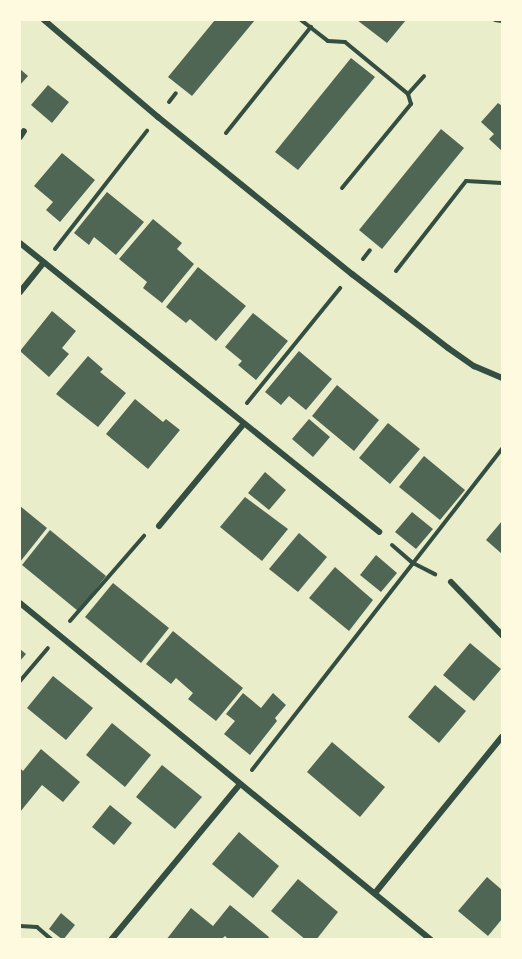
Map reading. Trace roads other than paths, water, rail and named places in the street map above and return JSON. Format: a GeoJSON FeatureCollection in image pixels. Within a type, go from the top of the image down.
{"type":"FeatureCollection","features":[{"type":"Feature","properties":{"kind":"street"},"geometry":{"type":"LineString","coordinates":[[44,20],[158,117],[352,274],[448,348],[474,366],[502,378]]}},
{"type":"Feature","properties":{"kind":"street"},"geometry":{"type":"LineString","coordinates":[[20,137],[24,131]]}},
{"type":"Feature","properties":{"kind":"street"},"geometry":{"type":"LineString","coordinates":[[20,243],[378,532]]}},
{"type":"Feature","properties":{"kind":"street"},"geometry":{"type":"LineString","coordinates":[[20,292],[44,262]]}},
{"type":"Feature","properties":{"kind":"street"},"geometry":{"type":"LineString","coordinates":[[159,526],[243,425]]}},
{"type":"Feature","properties":{"kind":"street"},"geometry":{"type":"LineString","coordinates":[[451,582],[502,635]]}},
{"type":"Feature","properties":{"kind":"street"},"geometry":{"type":"LineString","coordinates":[[20,603],[431,939]]}},
{"type":"Feature","properties":{"kind":"street"},"geometry":{"type":"LineString","coordinates":[[375,893],[502,737]]}},
{"type":"Feature","properties":{"kind":"street"},"geometry":{"type":"LineString","coordinates":[[111,939],[240,784]]}}]}
